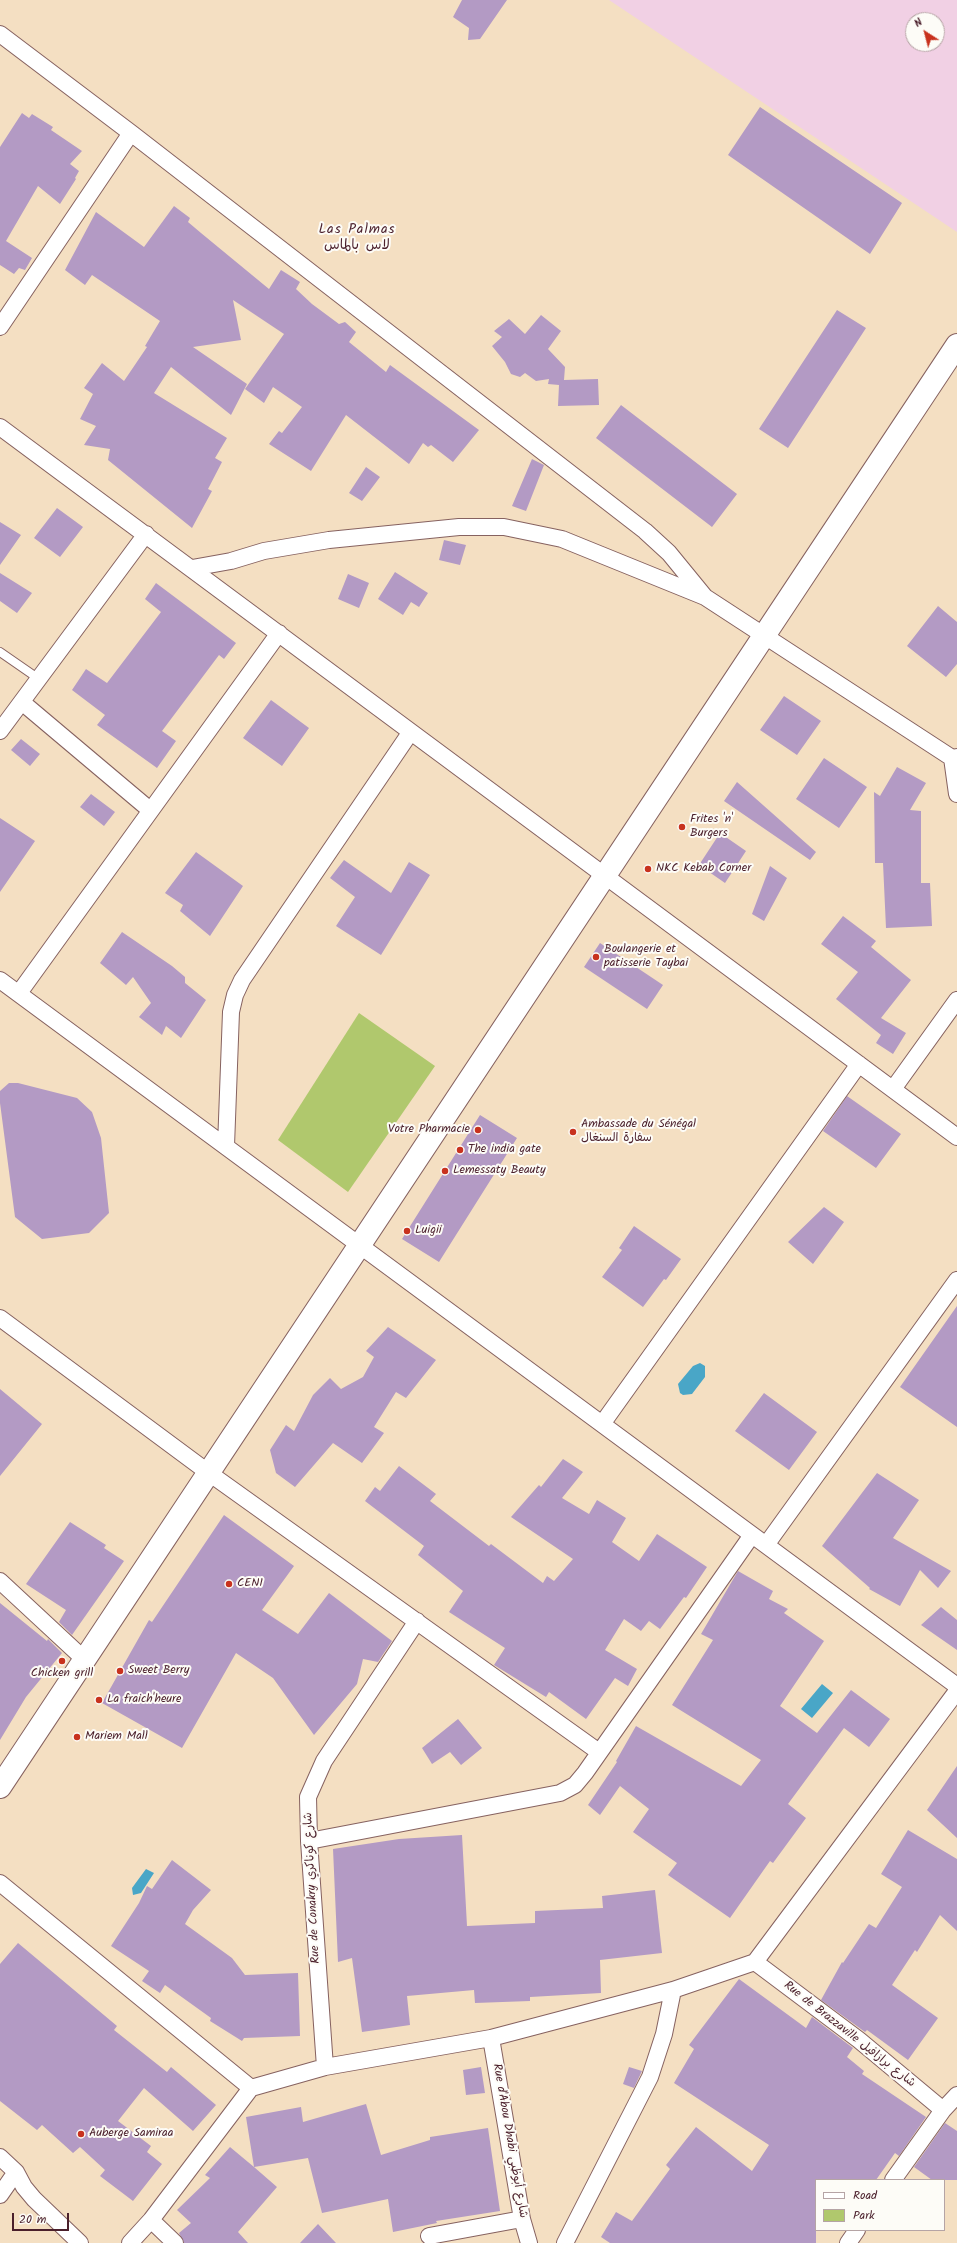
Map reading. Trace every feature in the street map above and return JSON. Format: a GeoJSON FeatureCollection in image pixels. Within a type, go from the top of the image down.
{"type":"FeatureCollection","features":[{"type":"Feature","properties":{"kind":"main road"},"geometry":{"type":"LineString","coordinates":[[0,1787],[956,347]]}},
{"type":"Feature","properties":{"kind":"street"},"geometry":{"type":"LineString","coordinates":[[0,34],[131,133],[645,531],[669,553],[705,597]]}},
{"type":"Feature","properties":{"kind":"street"},"geometry":{"type":"LineString","coordinates":[[0,327],[131,133]]}},
{"type":"Feature","properties":{"kind":"street"},"geometry":{"type":"LineString","coordinates":[[0,427],[192,568],[410,733],[605,875],[957,1137]]}},
{"type":"Feature","properties":{"kind":"street"},"geometry":{"type":"LineString","coordinates":[[192,568],[231,561],[264,551],[328,540],[459,527],[504,527],[562,539],[705,597],[955,757],[957,794]]}},
{"type":"Feature","properties":{"kind":"street"},"geometry":{"type":"LineString","coordinates":[[0,731],[23,703],[146,534]]}},
{"type":"Feature","properties":{"kind":"street"},"geometry":{"type":"LineString","coordinates":[[18,993],[279,633]]}},
{"type":"Feature","properties":{"kind":"street"},"geometry":{"type":"LineString","coordinates":[[23,703],[150,810]]}},
{"type":"Feature","properties":{"kind":"street"},"geometry":{"type":"LineString","coordinates":[[226,1146],[232,1012],[240,985],[410,733]]}},
{"type":"Feature","properties":{"kind":"street"},"geometry":{"type":"LineString","coordinates":[[0,980],[957,1686]]}},
{"type":"Feature","properties":{"kind":"street"},"geometry":{"type":"LineString","coordinates":[[893,1089],[957,1000]]}},
{"type":"Feature","properties":{"kind":"street"},"geometry":{"type":"LineString","coordinates":[[602,1424],[859,1064]]}},
{"type":"Feature","properties":{"kind":"street"},"geometry":{"type":"LineString","coordinates":[[766,1546],[957,1280]]}},
{"type":"Feature","properties":{"kind":"street"},"geometry":{"type":"LineString","coordinates":[[0,1318],[209,1473],[599,1752]]}},
{"type":"Feature","properties":{"kind":"street"},"geometry":{"type":"LineString","coordinates":[[309,1841],[560,1793],[575,1785],[752,1535]]}},
{"type":"Feature","properties":{"kind":"street"},"geometry":{"type":"LineString","coordinates":[[0,1581],[85,1660]]}},
{"type":"Feature","properties":{"kind":"street","name":"Rue de Conakry شارع كوناكري"},"geometry":{"type":"LineString","coordinates":[[325,2066],[309,1841],[308,1797],[324,1761],[417,1621]]}},
{"type":"Feature","properties":{"kind":"street"},"geometry":{"type":"LineString","coordinates":[[130,2243],[151,2220],[251,2088],[325,2066],[491,2038],[673,1990],[755,1962],[957,1691]]}},
{"type":"Feature","properties":{"kind":"street"},"geometry":{"type":"LineString","coordinates":[[0,1882],[251,2088]]}},
{"type":"Feature","properties":{"kind":"street","name":"Rue de Brazzaville شارع برازافيل"},"geometry":{"type":"LineString","coordinates":[[755,1962],[859,2040],[943,2110]]}},
{"type":"Feature","properties":{"kind":"street"},"geometry":{"type":"LineString","coordinates":[[565,2243],[650,2077],[664,2034],[673,1990]]}},
{"type":"Feature","properties":{"kind":"street","name":"Rue d'Abou Dhabi شارع أبوظبي"},"geometry":{"type":"LineString","coordinates":[[491,2038],[522,2218],[529,2243]]}},
{"type":"Feature","properties":{"kind":"street"},"geometry":{"type":"LineString","coordinates":[[894,2179],[943,2110],[957,2095]]}},
{"type":"Feature","properties":{"kind":"street"},"geometry":{"type":"LineString","coordinates":[[0,2157],[16,2172],[24,2187],[34,2199],[80,2243]]}},
{"type":"Feature","properties":{"kind":"street"},"geometry":{"type":"LineString","coordinates":[[0,2195],[16,2172]]}},
{"type":"Feature","properties":{"kind":"street"},"geometry":{"type":"LineString","coordinates":[[429,2236],[522,2218]]}},
{"type":"Feature","properties":{"kind":"street"},"geometry":{"type":"LineString","coordinates":[[151,2220],[175,2243]]}},
{"type":"Feature","properties":{"kind":"street"},"geometry":{"type":"LineString","coordinates":[[848,2243],[856,2231]]}},
{"type":"Feature","properties":{"kind":"lane"},"geometry":{"type":"LineString","coordinates":[[0,652],[39,679]]}},
{"type":"Feature","properties":{"kind":"shaded area"},"geometry":{"type":"Polygon","coordinates":[[[609,0],[957,0],[957,232],[609,0]]]}},
{"type":"Feature","properties":{"kind":"green space"},"geometry":{"type":"Polygon","coordinates":[[[359,1013],[435,1066],[348,1192],[278,1140],[359,1013]]]}},
{"type":"Feature","properties":{"kind":"water"},"geometry":{"type":"Polygon","coordinates":[[[700,1363],[705,1366],[705,1377],[692,1394],[683,1395],[680,1393],[678,1384],[693,1366],[700,1363]]]}},
{"type":"Feature","properties":{"kind":"water"},"geometry":{"type":"Polygon","coordinates":[[[822,1684],[833,1693],[812,1718],[801,1709],[822,1684]]]}},
{"type":"Feature","properties":{"kind":"water"},"geometry":{"type":"Polygon","coordinates":[[[146,1869],[154,1873],[141,1893],[133,1895],[132,1888],[146,1869]]]}},
{"type":"Feature","properties":{"kind":"building"},"geometry":{"type":"Polygon","coordinates":[[[462,0],[507,0],[480,39],[468,40],[469,28],[453,17],[462,0]]]}},
{"type":"Feature","properties":{"kind":"building"},"geometry":{"type":"Polygon","coordinates":[[[760,107],[902,203],[870,254],[728,155],[760,107]]]}},
{"type":"Feature","properties":{"kind":"building"},"geometry":{"type":"Polygon","coordinates":[[[22,113],[29,118],[32,114],[53,127],[51,130],[82,151],[70,164],[79,171],[75,178],[76,179],[60,204],[38,186],[6,241],[32,258],[25,270],[19,268],[14,274],[0,265],[0,147],[22,113]]]}},
{"type":"Feature","properties":{"kind":"building"},"geometry":{"type":"Polygon","coordinates":[[[174,206],[190,218],[188,222],[269,289],[281,270],[300,282],[296,289],[312,304],[339,324],[345,322],[356,332],[349,342],[386,372],[390,365],[479,430],[453,462],[431,445],[428,447],[423,443],[409,464],[346,415],[311,471],[269,444],[279,431],[282,433],[302,407],[273,387],[264,403],[245,389],[284,334],[233,300],[241,340],[193,347],[247,384],[231,415],[171,367],[154,393],[227,438],[215,458],[222,462],[208,489],[212,491],[192,528],[108,460],[110,449],[84,445],[96,426],[80,419],[93,394],[84,388],[102,363],[124,381],[147,347],[145,346],[160,321],[92,275],[85,285],[65,270],[96,212],[144,247],[174,206]]]}},
{"type":"Feature","properties":{"kind":"building"},"geometry":{"type":"Polygon","coordinates":[[[837,310],[866,328],[788,448],[759,429],[837,310]]]}},
{"type":"Feature","properties":{"kind":"building"},"geometry":{"type":"Polygon","coordinates":[[[541,315],[561,331],[548,349],[565,367],[564,380],[598,379],[599,405],[558,406],[559,385],[548,384],[549,379],[536,381],[525,373],[520,377],[511,374],[505,362],[492,346],[502,337],[494,331],[509,319],[525,334],[541,315]]]}},
{"type":"Feature","properties":{"kind":"building"},"geometry":{"type":"Polygon","coordinates":[[[621,405],[737,494],[712,527],[596,438],[621,405]]]}},
{"type":"Feature","properties":{"kind":"building"},"geometry":{"type":"Polygon","coordinates":[[[532,459],[544,465],[526,511],[512,506],[532,459]]]}},
{"type":"Feature","properties":{"kind":"building"},"geometry":{"type":"Polygon","coordinates":[[[366,467],[380,477],[362,501],[349,493],[366,467]]]}},
{"type":"Feature","properties":{"kind":"building"},"geometry":{"type":"Polygon","coordinates":[[[57,508],[83,527],[60,557],[34,538],[57,508]]]}},
{"type":"Feature","properties":{"kind":"building"},"geometry":{"type":"Polygon","coordinates":[[[0,522],[21,535],[0,565],[0,522]]]}},
{"type":"Feature","properties":{"kind":"building"},"geometry":{"type":"Polygon","coordinates":[[[444,540],[466,545],[460,565],[439,560],[444,540]]]}},
{"type":"Feature","properties":{"kind":"building"},"geometry":{"type":"Polygon","coordinates":[[[395,572],[428,593],[419,607],[411,602],[403,615],[378,599],[395,572]]]}},
{"type":"Feature","properties":{"kind":"building"},"geometry":{"type":"Polygon","coordinates":[[[0,573],[32,593],[17,613],[0,601],[0,573]]]}},
{"type":"Feature","properties":{"kind":"building"},"geometry":{"type":"Polygon","coordinates":[[[348,574],[369,583],[359,608],[338,599],[348,574]]]}},
{"type":"Feature","properties":{"kind":"building"},"geometry":{"type":"Polygon","coordinates":[[[156,583],[236,643],[224,659],[219,655],[162,731],[176,741],[157,768],[97,725],[105,715],[72,690],[86,669],[107,683],[161,612],[145,599],[156,583]]]}},
{"type":"Feature","properties":{"kind":"building"},"geometry":{"type":"Polygon","coordinates":[[[938,606],[957,622],[957,664],[946,677],[907,646],[938,606]]]}},
{"type":"Feature","properties":{"kind":"building"},"geometry":{"type":"Polygon","coordinates":[[[784,696],[821,721],[797,755],[760,730],[784,696]]]}},
{"type":"Feature","properties":{"kind":"building"},"geometry":{"type":"Polygon","coordinates":[[[271,700],[309,728],[282,766],[243,738],[271,700]]]}},
{"type":"Feature","properties":{"kind":"building"},"geometry":{"type":"Polygon","coordinates":[[[21,739],[40,754],[30,766],[11,750],[21,739]]]}},
{"type":"Feature","properties":{"kind":"building"},"geometry":{"type":"Polygon","coordinates":[[[824,758],[867,787],[839,828],[796,799],[824,758]]]}},
{"type":"Feature","properties":{"kind":"building"},"geometry":{"type":"Polygon","coordinates":[[[897,767],[926,783],[910,810],[921,811],[921,883],[930,883],[932,926],[886,928],[883,863],[875,863],[874,792],[880,796],[897,767]]]}},
{"type":"Feature","properties":{"kind":"building"},"geometry":{"type":"Polygon","coordinates":[[[737,782],[816,852],[810,860],[724,801],[737,782]]]}},
{"type":"Feature","properties":{"kind":"building"},"geometry":{"type":"Polygon","coordinates":[[[91,794],[115,812],[104,826],[80,807],[91,794]]]}},
{"type":"Feature","properties":{"kind":"building"},"geometry":{"type":"Polygon","coordinates":[[[0,818],[35,841],[0,892],[0,818]]]}},
{"type":"Feature","properties":{"kind":"building"},"geometry":{"type":"Polygon","coordinates":[[[720,833],[746,851],[725,883],[699,865],[720,833]]]}},
{"type":"Feature","properties":{"kind":"building"},"geometry":{"type":"Polygon","coordinates":[[[196,852],[243,886],[210,936],[180,911],[183,905],[165,893],[196,852]]]}},
{"type":"Feature","properties":{"kind":"building"},"geometry":{"type":"Polygon","coordinates":[[[344,860],[391,893],[409,862],[430,875],[381,955],[336,926],[355,897],[330,878],[344,860]]]}},
{"type":"Feature","properties":{"kind":"building"},"geometry":{"type":"Polygon","coordinates":[[[770,866],[787,878],[764,921],[752,914],[770,866]]]}},
{"type":"Feature","properties":{"kind":"building"},"geometry":{"type":"Polygon","coordinates":[[[843,916],[876,941],[871,947],[911,980],[881,1018],[906,1033],[893,1054],[876,1043],[881,1035],[836,999],[858,972],[821,944],[843,916]]]}},
{"type":"Feature","properties":{"kind":"building"},"geometry":{"type":"Polygon","coordinates":[[[122,932],[172,966],[185,977],[185,983],[206,1000],[181,1038],[166,1026],[162,1035],[139,1017],[151,1003],[133,977],[126,985],[100,963],[122,932]]]}},
{"type":"Feature","properties":{"kind":"building"},"geometry":{"type":"Polygon","coordinates":[[[600,943],[663,985],[647,1009],[584,967],[600,943]]]}},
{"type":"Feature","properties":{"kind":"building"},"geometry":{"type":"Polygon","coordinates":[[[9,1083],[18,1083],[77,1098],[92,1112],[101,1138],[109,1213],[89,1233],[42,1239],[15,1217],[0,1103],[0,1091],[9,1083]]]}},
{"type":"Feature","properties":{"kind":"building"},"geometry":{"type":"Polygon","coordinates":[[[847,1096],[901,1134],[876,1168],[823,1131],[847,1096]]]}},
{"type":"Feature","properties":{"kind":"building"},"geometry":{"type":"Polygon","coordinates":[[[480,1115],[517,1138],[439,1262],[402,1239],[480,1115]]]}},
{"type":"Feature","properties":{"kind":"building"},"geometry":{"type":"Polygon","coordinates":[[[824,1207],[844,1222],[813,1264],[788,1242],[824,1207]]]}},
{"type":"Feature","properties":{"kind":"building"},"geometry":{"type":"Polygon","coordinates":[[[634,1226],[681,1259],[666,1280],[664,1279],[643,1307],[602,1277],[622,1250],[619,1248],[634,1226]]]}},
{"type":"Feature","properties":{"kind":"building"},"geometry":{"type":"Polygon","coordinates":[[[957,1306],[957,1427],[900,1387],[957,1306]]]}},
{"type":"Feature","properties":{"kind":"building"},"geometry":{"type":"Polygon","coordinates":[[[388,1327],[436,1360],[406,1398],[396,1392],[374,1427],[384,1433],[362,1463],[333,1443],[295,1487],[276,1473],[270,1450],[286,1425],[294,1431],[313,1395],[330,1378],[341,1389],[363,1377],[374,1357],[366,1351],[388,1327]]]}},
{"type":"Feature","properties":{"kind":"building"},"geometry":{"type":"Polygon","coordinates":[[[0,1389],[42,1424],[0,1476],[0,1389]]]}},
{"type":"Feature","properties":{"kind":"building"},"geometry":{"type":"Polygon","coordinates":[[[764,1393],[817,1432],[789,1470],[735,1431],[764,1393]]]}},
{"type":"Feature","properties":{"kind":"building"},"geometry":{"type":"Polygon","coordinates":[[[563,1459],[583,1472],[562,1498],[589,1514],[597,1500],[626,1518],[612,1542],[639,1561],[657,1534],[707,1567],[686,1598],[684,1597],[660,1629],[649,1621],[641,1631],[624,1619],[605,1650],[637,1669],[628,1686],[615,1678],[586,1719],[549,1692],[546,1697],[494,1665],[505,1648],[449,1612],[463,1591],[418,1555],[424,1546],[365,1501],[375,1487],[380,1491],[399,1466],[436,1494],[430,1501],[489,1546],[491,1544],[543,1583],[547,1576],[554,1581],[573,1559],[511,1517],[539,1485],[541,1487],[563,1459]]]}},
{"type":"Feature","properties":{"kind":"building"},"geometry":{"type":"Polygon","coordinates":[[[877,1473],[919,1500],[893,1538],[951,1571],[938,1588],[920,1570],[900,1606],[869,1589],[870,1588],[822,1546],[877,1473]]]}},
{"type":"Feature","properties":{"kind":"building"},"geometry":{"type":"Polygon","coordinates":[[[224,1515],[294,1566],[262,1610],[298,1634],[329,1593],[392,1641],[378,1662],[363,1659],[357,1684],[314,1735],[273,1678],[236,1653],[182,1748],[102,1703],[149,1620],[152,1622],[224,1515]]]}},
{"type":"Feature","properties":{"kind":"building"},"geometry":{"type":"Polygon","coordinates":[[[70,1522],[106,1545],[104,1548],[124,1561],[72,1635],[59,1622],[66,1610],[26,1584],[70,1522]]]}},
{"type":"Feature","properties":{"kind":"building"},"geometry":{"type":"Polygon","coordinates":[[[738,1571],[773,1591],[769,1599],[788,1609],[784,1613],[824,1641],[780,1706],[817,1733],[851,1690],[890,1719],[869,1747],[844,1728],[788,1804],[806,1818],[773,1863],[770,1861],[730,1918],[668,1875],[677,1863],[633,1832],[649,1809],[620,1786],[600,1815],[588,1805],[617,1762],[616,1761],[636,1726],[741,1786],[761,1760],[672,1705],[713,1640],[701,1634],[738,1571]]]}},
{"type":"Feature","properties":{"kind":"building"},"geometry":{"type":"Polygon","coordinates":[[[0,1603],[47,1641],[48,1639],[62,1653],[26,1697],[0,1740],[0,1603]]]}},
{"type":"Feature","properties":{"kind":"building"},"geometry":{"type":"Polygon","coordinates":[[[941,1607],[957,1620],[957,1650],[921,1625],[941,1607]]]}},
{"type":"Feature","properties":{"kind":"building"},"geometry":{"type":"Polygon","coordinates":[[[458,1719],[482,1748],[461,1765],[450,1752],[432,1764],[422,1748],[458,1719]]]}},
{"type":"Feature","properties":{"kind":"building"},"geometry":{"type":"Polygon","coordinates":[[[957,1766],[957,1838],[927,1810],[957,1766]]]}},
{"type":"Feature","properties":{"kind":"building"},"geometry":{"type":"Polygon","coordinates":[[[908,1830],[957,1859],[957,1931],[940,1915],[917,1952],[915,1950],[892,1985],[938,2018],[908,2060],[867,2030],[865,2032],[821,2000],[842,1962],[843,1963],[869,1924],[876,1928],[902,1887],[881,1874],[908,1830]]]}},
{"type":"Feature","properties":{"kind":"building"},"geometry":{"type":"Polygon","coordinates":[[[462,1835],[467,1926],[535,1923],[535,1911],[603,1908],[602,1896],[655,1890],[662,1953],[600,1960],[601,1993],[530,1997],[530,2001],[475,2003],[474,1990],[407,1996],[410,2025],[362,2032],[352,1958],[338,1962],[333,1849],[399,1839],[462,1835]]]}},
{"type":"Feature","properties":{"kind":"building"},"geometry":{"type":"Polygon","coordinates":[[[172,1860],[211,1890],[193,1910],[185,1924],[232,1958],[245,1975],[298,1973],[300,2036],[244,2038],[242,2041],[210,2021],[211,2018],[165,1985],[160,1993],[142,1981],[149,1971],[111,1946],[139,1903],[147,1886],[152,1889],[172,1860]]]}},
{"type":"Feature","properties":{"kind":"building"},"geometry":{"type":"Polygon","coordinates":[[[18,1943],[117,2026],[114,2030],[167,2072],[171,2067],[216,2105],[193,2131],[144,2088],[118,2121],[151,2146],[147,2152],[162,2164],[133,2201],[100,2176],[105,2170],[80,2147],[73,2153],[42,2125],[37,2130],[0,2101],[0,1964],[18,1943]]]}},
{"type":"Feature","properties":{"kind":"building"},"geometry":{"type":"Polygon","coordinates":[[[739,1979],[806,2028],[812,2017],[853,2048],[847,2057],[864,2071],[862,2074],[926,2117],[899,2156],[895,2153],[877,2179],[815,2179],[816,2243],[610,2243],[601,2237],[616,2212],[632,2221],[670,2169],[666,2165],[696,2127],[752,2171],[769,2145],[674,2083],[694,2049],[689,2045],[739,1979]]]}},
{"type":"Feature","properties":{"kind":"building"},"geometry":{"type":"Polygon","coordinates":[[[481,2067],[485,2093],[466,2095],[463,2070],[481,2067]]]}},
{"type":"Feature","properties":{"kind":"building"},"geometry":{"type":"Polygon","coordinates":[[[629,2067],[642,2071],[634,2088],[623,2084],[629,2067]]]}},
{"type":"Feature","properties":{"kind":"building"},"geometry":{"type":"Polygon","coordinates":[[[366,2104],[381,2155],[430,2140],[430,2137],[488,2128],[500,2211],[436,2221],[437,2223],[393,2232],[388,2199],[322,2213],[308,2158],[254,2167],[246,2117],[301,2107],[303,2122],[366,2104]]]}},
{"type":"Feature","properties":{"kind":"building"},"geometry":{"type":"Polygon","coordinates":[[[945,2123],[957,2131],[957,2180],[931,2179],[914,2167],[945,2123]]]}},
{"type":"Feature","properties":{"kind":"building"},"geometry":{"type":"Polygon","coordinates":[[[230,2147],[277,2187],[238,2232],[248,2243],[184,2243],[179,2233],[191,2223],[177,2210],[210,2178],[205,2175],[230,2147]]]}},
{"type":"Feature","properties":{"kind":"building"},"geometry":{"type":"Polygon","coordinates":[[[318,2224],[336,2243],[300,2243],[318,2224]]]}},
{"type":"Feature","properties":{"kind":"place","name":"Frites 'n' Burgers"},"geometry":{"type":"Point","coordinates":[682,827]}},
{"type":"Feature","properties":{"kind":"place","name":"NKC Kebab Corner"},"geometry":{"type":"Point","coordinates":[648,869]}},
{"type":"Feature","properties":{"kind":"place","name":"Boulangerie et patisserie Taybai"},"geometry":{"type":"Point","coordinates":[596,957]}},
{"type":"Feature","properties":{"kind":"place","name":"Votre Pharmacie"},"geometry":{"type":"Point","coordinates":[478,1130]}},
{"type":"Feature","properties":{"kind":"place","name":"Ambassade du Sénégal سفارة السنغال"},"geometry":{"type":"Point","coordinates":[573,1132]}},
{"type":"Feature","properties":{"kind":"place","name":"The india gate"},"geometry":{"type":"Point","coordinates":[460,1150]}},
{"type":"Feature","properties":{"kind":"place","name":"Lemessaty Beauty"},"geometry":{"type":"Point","coordinates":[445,1171]}},
{"type":"Feature","properties":{"kind":"place","name":"Luigii"},"geometry":{"type":"Point","coordinates":[407,1231]}},
{"type":"Feature","properties":{"kind":"place","name":"CENI"},"geometry":{"type":"Point","coordinates":[229,1584]}},
{"type":"Feature","properties":{"kind":"place","name":"Chicken grill"},"geometry":{"type":"Point","coordinates":[62,1661]}},
{"type":"Feature","properties":{"kind":"place","name":"Sweet Berry"},"geometry":{"type":"Point","coordinates":[120,1671]}},
{"type":"Feature","properties":{"kind":"place","name":"La fraich'heure"},"geometry":{"type":"Point","coordinates":[99,1700]}},
{"type":"Feature","properties":{"kind":"place","name":"Mariem Mall"},"geometry":{"type":"Point","coordinates":[77,1737]}},
{"type":"Feature","properties":{"kind":"place","name":"Auberge Samiraa"},"geometry":{"type":"Point","coordinates":[81,2134]}},
{"type":"Feature","properties":{"kind":"district","name":"Las Palmas لاس بالماس"},"geometry":{"type":"Point","coordinates":[357,240]}}]}
